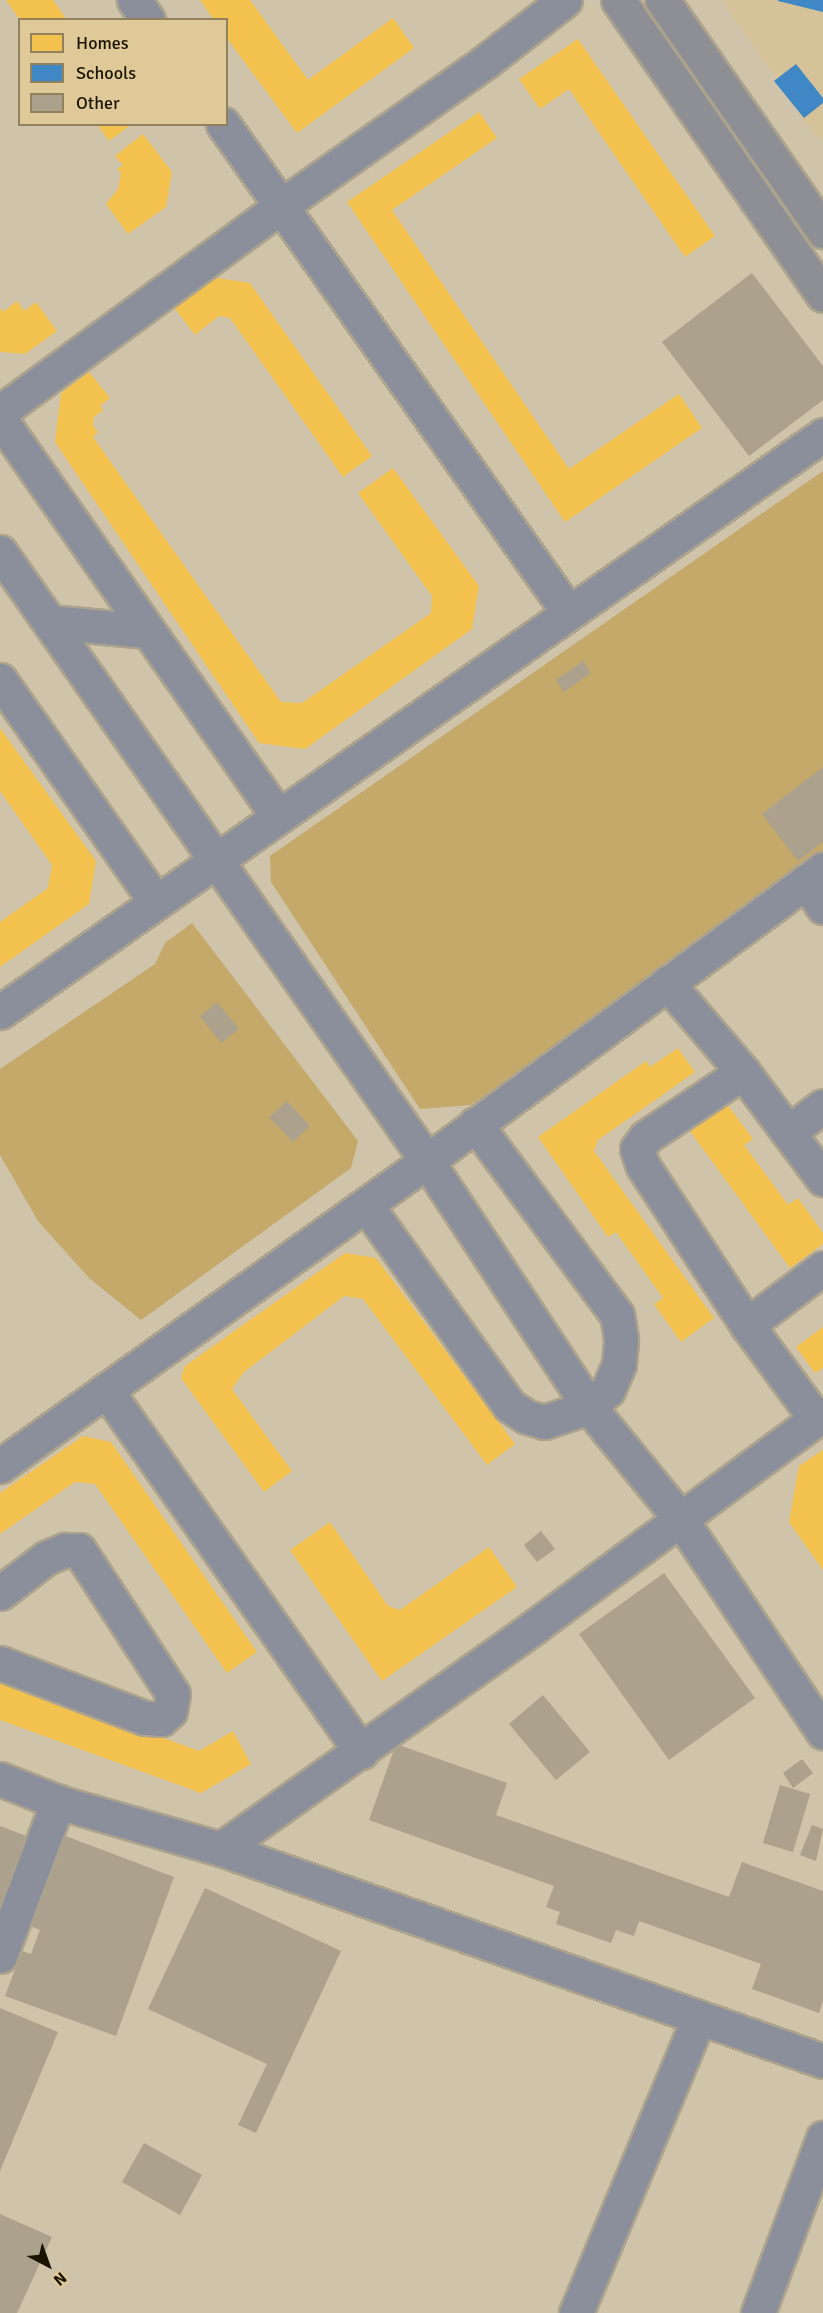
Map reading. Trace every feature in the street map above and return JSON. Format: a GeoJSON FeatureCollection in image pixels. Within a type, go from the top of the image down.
{"type":"FeatureCollection","features":[{"type":"Feature","properties":{"kind":"main road"},"geometry":{"type":"LineString","coordinates":[[618,0],[823,295]]}},
{"type":"Feature","properties":{"kind":"main road"},"geometry":{"type":"LineString","coordinates":[[662,0],[819,219]]}},
{"type":"Feature","properties":{"kind":"street"},"geometry":{"type":"LineString","coordinates":[[134,0],[147,18]]}},
{"type":"Feature","properties":{"kind":"street"},"geometry":{"type":"LineString","coordinates":[[0,412],[281,206],[485,62],[565,0]]}},
{"type":"Feature","properties":{"kind":"street"},"geometry":{"type":"LineString","coordinates":[[224,126],[569,613]]}},
{"type":"Feature","properties":{"kind":"street"},"geometry":{"type":"LineString","coordinates":[[0,419],[278,816]]}},
{"type":"Feature","properties":{"kind":"street"},"geometry":{"type":"LineString","coordinates":[[0,1012],[823,435]]}},
{"type":"Feature","properties":{"kind":"street"},"geometry":{"type":"LineString","coordinates":[[0,552],[427,1161],[589,1407],[679,1517],[823,1732]]}},
{"type":"Feature","properties":{"kind":"street"},"geometry":{"type":"LineString","coordinates":[[49,622],[148,631]]}},
{"type":"Feature","properties":{"kind":"street"},"geometry":{"type":"LineString","coordinates":[[0,680],[156,902]]}},
{"type":"Feature","properties":{"kind":"street"},"geometry":{"type":"LineString","coordinates":[[0,1466],[427,1161],[667,982],[817,886]]}},
{"type":"Feature","properties":{"kind":"street"},"geometry":{"type":"LineString","coordinates":[[667,982],[790,1131],[823,1179]]}},
{"type":"Feature","properties":{"kind":"street"},"geometry":{"type":"LineString","coordinates":[[221,1849],[361,1752],[679,1517],[820,1417],[747,1325],[643,1167],[637,1149],[646,1137],[743,1072]]}},
{"type":"Feature","properties":{"kind":"street"},"geometry":{"type":"LineString","coordinates":[[790,1131],[823,1106]]}},
{"type":"Feature","properties":{"kind":"street"},"geometry":{"type":"LineString","coordinates":[[366,1205],[510,1406],[527,1418],[544,1422],[589,1407],[608,1390],[619,1364],[621,1339],[617,1315],[475,1124]]}},
{"type":"Feature","properties":{"kind":"street"},"geometry":{"type":"LineString","coordinates":[[747,1325],[823,1268]]}},
{"type":"Feature","properties":{"kind":"street"},"geometry":{"type":"LineString","coordinates":[[106,1390],[361,1752]]}},
{"type":"Feature","properties":{"kind":"street"},"geometry":{"type":"LineString","coordinates":[[0,1593],[46,1558],[64,1550],[79,1550],[173,1694],[170,1711],[161,1719],[145,1718],[0,1662]]}},
{"type":"Feature","properties":{"kind":"street"},"geometry":{"type":"LineString","coordinates":[[0,1779],[58,1802],[221,1849],[823,2061]]}},
{"type":"Feature","properties":{"kind":"street"},"geometry":{"type":"LineString","coordinates":[[0,1956],[58,1802]]}},
{"type":"Feature","properties":{"kind":"street"},"geometry":{"type":"LineString","coordinates":[[576,2313],[699,2018]]}},
{"type":"Feature","properties":{"kind":"street"},"geometry":{"type":"LineString","coordinates":[[758,2313],[823,2138]]}},
{"type":"Feature","properties":{"kind":"shaded area"},"geometry":{"type":"Polygon","coordinates":[[[722,0],[823,0],[823,140],[815,136],[722,0]]]}},
{"type":"Feature","properties":{"kind":"shaded area"},"geometry":{"type":"Polygon","coordinates":[[[823,471],[823,857],[471,1105],[420,1109],[271,882],[270,856],[823,471]]]}},
{"type":"Feature","properties":{"kind":"shaded area"},"geometry":{"type":"Polygon","coordinates":[[[192,923],[358,1141],[351,1168],[141,1320],[89,1278],[38,1221],[0,1155],[0,1069],[155,964],[165,943],[192,923]]]}},
{"type":"Feature","properties":{"kind":"building: Homes"},"geometry":{"type":"Polygon","coordinates":[[[6,0],[53,0],[66,18],[19,18],[6,0]]]}},
{"type":"Feature","properties":{"kind":"building: Homes"},"geometry":{"type":"Polygon","coordinates":[[[200,0],[250,0],[308,80],[393,18],[414,48],[297,133],[228,40],[228,18],[213,18],[200,0]]]}},
{"type":"Feature","properties":{"kind":"building: Homes"},"geometry":{"type":"Polygon","coordinates":[[[578,39],[715,236],[685,257],[569,89],[540,109],[519,79],[578,39]]]}},
{"type":"Feature","properties":{"kind":"building: Homes"},"geometry":{"type":"Polygon","coordinates":[[[479,112],[497,138],[392,210],[569,469],[679,394],[702,428],[565,522],[347,202],[479,112]]]}},
{"type":"Feature","properties":{"kind":"building: Homes"},"geometry":{"type":"Polygon","coordinates":[[[98,126],[129,126],[109,141],[98,126]]]}},
{"type":"Feature","properties":{"kind":"building: Homes"},"geometry":{"type":"Polygon","coordinates":[[[143,134],[172,172],[166,207],[128,234],[106,204],[118,189],[121,173],[117,169],[123,165],[115,156],[143,134]]]}},
{"type":"Feature","properties":{"kind":"building: Homes"},"geometry":{"type":"Polygon","coordinates":[[[211,277],[250,283],[372,456],[343,477],[230,318],[219,316],[195,335],[173,306],[211,277]]]}},
{"type":"Feature","properties":{"kind":"building: Homes"},"geometry":{"type":"Polygon","coordinates":[[[17,301],[24,311],[36,302],[57,331],[25,354],[0,352],[0,308],[3,312],[17,301]]]}},
{"type":"Feature","properties":{"kind":"building: Homes"},"geometry":{"type":"Polygon","coordinates":[[[89,372],[110,398],[100,406],[103,410],[94,417],[93,425],[98,432],[93,437],[281,702],[302,703],[431,613],[432,596],[358,493],[393,468],[479,586],[472,629],[305,749],[259,743],[55,442],[61,393],[89,372]]]}},
{"type":"Feature","properties":{"kind":"building: Homes"},"geometry":{"type":"Polygon","coordinates":[[[0,728],[96,861],[89,904],[0,967],[0,922],[48,888],[52,865],[0,791],[0,728]]]}},
{"type":"Feature","properties":{"kind":"building: Homes"},"geometry":{"type":"Polygon","coordinates":[[[678,1048],[695,1072],[598,1140],[594,1151],[714,1318],[681,1342],[654,1304],[663,1298],[616,1232],[608,1237],[538,1137],[646,1061],[650,1067],[678,1048]]]}},
{"type":"Feature","properties":{"kind":"building: Homes"},"geometry":{"type":"Polygon","coordinates":[[[724,1100],[753,1139],[744,1145],[788,1205],[798,1198],[823,1233],[823,1244],[790,1268],[687,1127],[724,1100]]]}},
{"type":"Feature","properties":{"kind":"building: Homes"},"geometry":{"type":"Polygon","coordinates":[[[345,1253],[376,1258],[515,1444],[487,1465],[363,1299],[344,1296],[244,1372],[232,1389],[292,1471],[264,1492],[181,1378],[185,1366],[345,1253]]]}},
{"type":"Feature","properties":{"kind":"building: Homes"},"geometry":{"type":"Polygon","coordinates":[[[823,1327],[823,1368],[815,1373],[796,1347],[823,1327]]]}},
{"type":"Feature","properties":{"kind":"building: Homes"},"geometry":{"type":"Polygon","coordinates":[[[83,1436],[111,1442],[257,1652],[227,1673],[95,1484],[75,1482],[0,1534],[0,1493],[83,1436]]]}},
{"type":"Feature","properties":{"kind":"building: Homes"},"geometry":{"type":"Polygon","coordinates":[[[823,1450],[823,1570],[789,1522],[799,1466],[823,1450]]]}},
{"type":"Feature","properties":{"kind":"building: Homes"},"geometry":{"type":"Polygon","coordinates":[[[330,1522],[388,1606],[400,1610],[489,1547],[517,1587],[382,1681],[290,1550],[330,1522]]]}},
{"type":"Feature","properties":{"kind":"building: Homes"},"geometry":{"type":"Polygon","coordinates":[[[0,1678],[199,1751],[233,1731],[251,1764],[201,1793],[0,1720],[0,1678]]]}},
{"type":"Feature","properties":{"kind":"building: Schools"},"geometry":{"type":"Polygon","coordinates":[[[823,0],[823,12],[778,1],[823,0]]]}},
{"type":"Feature","properties":{"kind":"building: Schools"},"geometry":{"type":"Polygon","coordinates":[[[796,64],[823,98],[823,103],[804,118],[774,81],[796,64]]]}},
{"type":"Feature","properties":{"kind":"building: Other"},"geometry":{"type":"Polygon","coordinates":[[[752,273],[823,366],[823,400],[749,456],[662,342],[752,273]]]}},
{"type":"Feature","properties":{"kind":"building: Other"},"geometry":{"type":"Polygon","coordinates":[[[583,661],[591,673],[564,692],[556,680],[583,661]]]}},
{"type":"Feature","properties":{"kind":"building: Other"},"geometry":{"type":"Polygon","coordinates":[[[823,767],[823,842],[798,861],[762,814],[823,767]]]}},
{"type":"Feature","properties":{"kind":"building: Other"},"geometry":{"type":"Polygon","coordinates":[[[217,1002],[239,1029],[221,1043],[200,1016],[217,1002]]]}},
{"type":"Feature","properties":{"kind":"building: Other"},"geometry":{"type":"Polygon","coordinates":[[[287,1101],[310,1126],[293,1142],[269,1117],[287,1101]]]}},
{"type":"Feature","properties":{"kind":"building: Other"},"geometry":{"type":"Polygon","coordinates":[[[541,1531],[555,1549],[537,1562],[524,1545],[541,1531]]]}},
{"type":"Feature","properties":{"kind":"building: Other"},"geometry":{"type":"Polygon","coordinates":[[[664,1573],[755,1698],[669,1760],[579,1634],[664,1573]]]}},
{"type":"Feature","properties":{"kind":"building: Other"},"geometry":{"type":"Polygon","coordinates":[[[543,1695],[590,1752],[556,1780],[509,1724],[543,1695]]]}},
{"type":"Feature","properties":{"kind":"building: Other"},"geometry":{"type":"Polygon","coordinates":[[[396,1744],[507,1783],[496,1815],[729,1897],[742,1862],[823,1891],[823,2001],[819,2013],[752,1989],[761,1964],[639,1921],[634,1936],[616,1930],[611,1943],[556,1924],[560,1912],[546,1907],[554,1886],[369,1820],[396,1744]]]}},
{"type":"Feature","properties":{"kind":"building: Other"},"geometry":{"type":"Polygon","coordinates":[[[802,1759],[813,1773],[793,1788],[783,1773],[802,1759]]]}},
{"type":"Feature","properties":{"kind":"building: Other"},"geometry":{"type":"Polygon","coordinates":[[[780,1785],[810,1794],[793,1852],[763,1843],[780,1785]]]}},
{"type":"Feature","properties":{"kind":"building: Other"},"geometry":{"type":"Polygon","coordinates":[[[812,1825],[823,1829],[816,1861],[800,1855],[812,1825]]]}},
{"type":"Feature","properties":{"kind":"building: Other"},"geometry":{"type":"Polygon","coordinates":[[[0,1826],[29,1837],[0,1908],[0,1826]]]}},
{"type":"Feature","properties":{"kind":"building: Other"},"geometry":{"type":"Polygon","coordinates":[[[63,1835],[174,1877],[116,2036],[5,1996],[22,1951],[31,1954],[40,1930],[30,1926],[63,1835]]]}},
{"type":"Feature","properties":{"kind":"building: Other"},"geometry":{"type":"Polygon","coordinates":[[[205,1888],[341,1951],[256,2133],[238,2125],[267,2064],[148,2009],[205,1888]]]}},
{"type":"Feature","properties":{"kind":"building: Other"},"geometry":{"type":"Polygon","coordinates":[[[0,2008],[58,2032],[0,2171],[0,2008]]]}},
{"type":"Feature","properties":{"kind":"building: Other"},"geometry":{"type":"Polygon","coordinates":[[[144,2143],[202,2175],[180,2215],[122,2182],[144,2143]]]}},
{"type":"Feature","properties":{"kind":"building: Other"},"geometry":{"type":"Polygon","coordinates":[[[0,2214],[52,2237],[17,2313],[0,2313],[0,2214]]]}}]}
